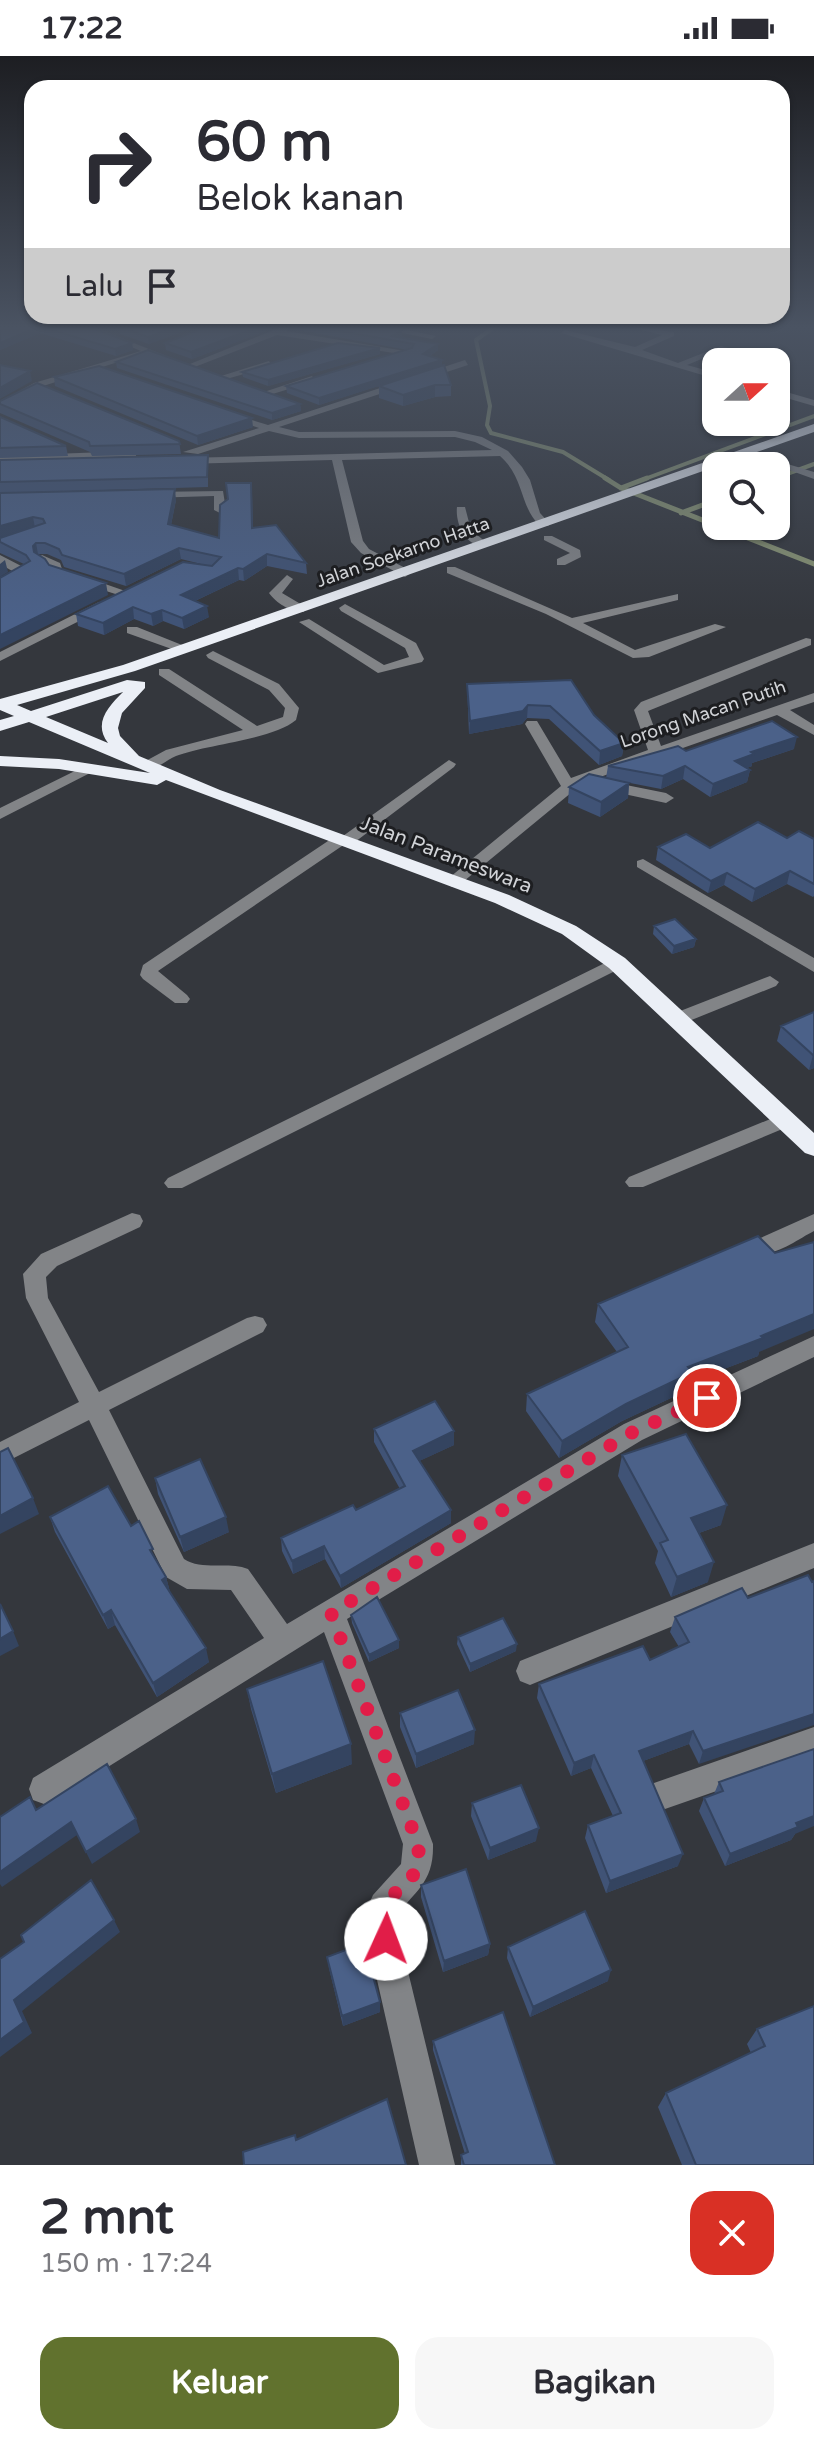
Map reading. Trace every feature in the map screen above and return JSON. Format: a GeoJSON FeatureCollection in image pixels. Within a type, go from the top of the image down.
{"type":"FeatureCollection","features":[{"type":"Feature","properties":{"kind":"highway","name":"Jalan Soekarno Hatta"},"geometry":{"type":"LineString","coordinates":[[0,707],[185,649],[303,616],[345,608],[451,570],[546,531],[613,499],[814,428]]}},
{"type":"Feature","properties":{"kind":"highway"},"geometry":{"type":"LineString","coordinates":[[781,452],[814,440]]}},
{"type":"Feature","properties":{"kind":"highway","name":"Jalan Soekarno Hatta"},"geometry":{"type":"LineString","coordinates":[[0,726],[213,655],[405,573],[483,545],[546,531],[632,506],[702,481]]}},
{"type":"Feature","properties":{"kind":"highway"},"geometry":{"type":"LineString","coordinates":[[147,766],[115,744],[109,734],[112,715],[118,704],[156,675]]}},
{"type":"Feature","properties":{"kind":"highway"},"geometry":{"type":"LineString","coordinates":[[0,707],[30,717]]}},
{"type":"Feature","properties":{"kind":"highway","name":"Jalan Parameswara"},"geometry":{"type":"LineString","coordinates":[[30,717],[214,794],[502,899],[569,930],[617,963],[813,1144]]}},
{"type":"Feature","properties":{"kind":"highway"},"geometry":{"type":"LineString","coordinates":[[0,761],[87,769],[214,794]]}},
{"type":"Feature","properties":{"kind":"street"},"geometry":{"type":"LineString","coordinates":[[259,424],[312,435],[462,435],[487,442],[504,453],[529,489],[530,508],[546,531],[576,552],[575,557],[561,562]]}},
{"type":"Feature","properties":{"kind":"street"},"geometry":{"type":"LineString","coordinates":[[278,424],[198,451],[169,457],[504,453]]}},
{"type":"Feature","properties":{"kind":"street"},"geometry":{"type":"LineString","coordinates":[[183,445],[198,451]]}},
{"type":"Feature","properties":{"kind":"street"},"geometry":{"type":"LineString","coordinates":[[61,446],[85,457]]}},
{"type":"Feature","properties":{"kind":"street"},"geometry":{"type":"LineString","coordinates":[[85,457],[139,458],[0,462],[85,457]]}},
{"type":"Feature","properties":{"kind":"street"},"geometry":{"type":"LineString","coordinates":[[336,457],[357,542],[365,551],[405,573]]}},
{"type":"Feature","properties":{"kind":"street"},"geometry":{"type":"LineString","coordinates":[[790,467],[810,474]]}},
{"type":"Feature","properties":{"kind":"street"},"geometry":{"type":"LineString","coordinates":[[141,495],[219,493],[220,510]]}},
{"type":"Feature","properties":{"kind":"street"},"geometry":{"type":"LineString","coordinates":[[461,509],[466,531],[483,545]]}},
{"type":"Feature","properties":{"kind":"street"},"geometry":{"type":"LineString","coordinates":[[0,559],[23,572],[0,584]]}},
{"type":"Feature","properties":{"kind":"street"},"geometry":{"type":"LineString","coordinates":[[42,559],[56,566],[56,571],[125,593]]}},
{"type":"Feature","properties":{"kind":"street"},"geometry":{"type":"LineString","coordinates":[[451,570],[570,622],[628,653],[637,654],[720,627]]}},
{"type":"Feature","properties":{"kind":"street"},"geometry":{"type":"LineString","coordinates":[[287,579],[275,593],[279,598],[383,670],[417,659],[411,646],[345,608]]}},
{"type":"Feature","properties":{"kind":"street"},"geometry":{"type":"LineString","coordinates":[[0,657],[138,587]]}},
{"type":"Feature","properties":{"kind":"street"},"geometry":{"type":"LineString","coordinates":[[570,622],[674,597]]}},
{"type":"Feature","properties":{"kind":"street"},"geometry":{"type":"LineString","coordinates":[[132,630],[185,649]]}},
{"type":"Feature","properties":{"kind":"street"},"geometry":{"type":"LineString","coordinates":[[656,751],[642,718],[641,710],[646,705],[806,642]]}},
{"type":"Feature","properties":{"kind":"street"},"geometry":{"type":"LineString","coordinates":[[147,766],[171,753],[289,720],[292,708],[274,687],[213,655]]}},
{"type":"Feature","properties":{"kind":"street"},"geometry":{"type":"LineString","coordinates":[[156,675],[255,731]]}},
{"type":"Feature","properties":{"kind":"street","name":"Lorong Macan Putih"},"geometry":{"type":"LineString","coordinates":[[452,882],[573,783],[814,697]]}},
{"type":"Feature","properties":{"kind":"street"},"geometry":{"type":"LineString","coordinates":[[778,709],[814,731]]}},
{"type":"Feature","properties":{"kind":"street"},"geometry":{"type":"LineString","coordinates":[[532,724],[573,783],[666,798]]}},
{"type":"Feature","properties":{"kind":"street"},"geometry":{"type":"LineString","coordinates":[[181,999],[149,975],[149,969],[343,841],[449,764]]}},
{"type":"Feature","properties":{"kind":"street"},"geometry":{"type":"LineString","coordinates":[[0,814],[87,769]]}},
{"type":"Feature","properties":{"kind":"street"},"geometry":{"type":"LineString","coordinates":[[643,864],[814,966]]}},
{"type":"Feature","properties":{"kind":"street"},"geometry":{"type":"LineString","coordinates":[[175,1183],[617,963]]}},
{"type":"Feature","properties":{"kind":"street"},"geometry":{"type":"LineString","coordinates":[[677,1019],[770,982]]}},
{"type":"Feature","properties":{"kind":"street"},"geometry":{"type":"LineString","coordinates":[[636,1182],[785,1120]]}},
{"type":"Feature","properties":{"kind":"street"},"geometry":{"type":"LineString","coordinates":[[132,1221],[49,1260],[34,1274],[37,1298],[175,1568],[187,1576],[238,1578],[253,1595],[283,1642]]}},
{"type":"Feature","properties":{"kind":"street"},"geometry":{"type":"LineString","coordinates":[[764,1246],[814,1222]]}},
{"type":"Feature","properties":{"kind":"street"},"geometry":{"type":"LineString","coordinates":[[0,1454],[255,1325]]}},
{"type":"Feature","properties":{"kind":"street"},"geometry":{"type":"LineString","coordinates":[[44,1789],[633,1432],[814,1346]]}},
{"type":"Feature","properties":{"kind":"street"},"geometry":{"type":"LineString","coordinates":[[530,1671],[814,1555]]}},
{"type":"Feature","properties":{"kind":"street"},"geometry":{"type":"LineString","coordinates":[[331,1613],[418,1844],[420,1859],[416,1873],[389,1899],[379,1918],[437,2165]]}},
{"type":"Feature","properties":{"kind":"street"},"geometry":{"type":"LineString","coordinates":[[665,1794],[814,1742]]}},
{"type":"Feature","properties":{"kind":"building"},"geometry":{"type":"Polygon","coordinates":[[[0,424],[17,424],[66,446],[0,448],[0,424]]]}},
{"type":"Feature","properties":{"kind":"building"},"geometry":{"type":"Polygon","coordinates":[[[48,424],[138,424],[180,444],[90,446],[89,442],[48,424]]]}},
{"type":"Feature","properties":{"kind":"building"},"geometry":{"type":"Polygon","coordinates":[[[169,424],[232,424],[197,436],[169,424]]]}},
{"type":"Feature","properties":{"kind":"building"},"geometry":{"type":"Polygon","coordinates":[[[208,455],[207,477],[0,482],[0,460],[208,455]]]}},
{"type":"Feature","properties":{"kind":"building"},"geometry":{"type":"Polygon","coordinates":[[[226,483],[251,483],[252,528],[276,525],[306,563],[267,554],[243,569],[238,568],[181,595],[207,606],[182,618],[162,610],[151,614],[133,607],[103,623],[76,614],[183,562],[212,566],[221,557],[179,548],[124,574],[62,555],[59,549],[45,543],[36,543],[34,552],[49,565],[106,583],[0,635],[0,578],[30,561],[26,555],[0,542],[0,538],[45,523],[43,519],[33,517],[0,526],[0,493],[175,489],[168,524],[219,538],[220,505],[228,499],[226,483]]]}},
{"type":"Feature","properties":{"kind":"building"},"geometry":{"type":"Polygon","coordinates":[[[571,680],[594,715],[624,743],[600,751],[550,706],[528,705],[523,711],[470,721],[467,684],[571,680]]]}},
{"type":"Feature","properties":{"kind":"building"},"geometry":{"type":"Polygon","coordinates":[[[772,721],[797,737],[751,752],[754,754],[735,761],[750,770],[713,784],[685,766],[663,776],[608,766],[678,746],[686,751],[772,721]]]}},
{"type":"Feature","properties":{"kind":"building"},"geometry":{"type":"Polygon","coordinates":[[[589,774],[629,783],[601,802],[569,787],[589,774]]]}},
{"type":"Feature","properties":{"kind":"building"},"geometry":{"type":"Polygon","coordinates":[[[758,822],[787,838],[799,831],[814,839],[814,884],[790,871],[755,889],[727,873],[711,881],[658,847],[686,834],[710,848],[758,822]]]}},
{"type":"Feature","properties":{"kind":"building"},"geometry":{"type":"Polygon","coordinates":[[[675,919],[696,939],[674,946],[654,926],[675,919]]]}},
{"type":"Feature","properties":{"kind":"building"},"geometry":{"type":"Polygon","coordinates":[[[814,1012],[814,1054],[813,1055],[781,1026],[814,1012]]]}},
{"type":"Feature","properties":{"kind":"building"},"geometry":{"type":"Polygon","coordinates":[[[758,1236],[775,1253],[814,1242],[814,1314],[688,1367],[693,1372],[626,1404],[562,1441],[527,1394],[628,1347],[598,1304],[758,1236]]]}},
{"type":"Feature","properties":{"kind":"building"},"geometry":{"type":"Polygon","coordinates":[[[435,1401],[454,1431],[413,1451],[451,1510],[340,1576],[324,1546],[292,1561],[281,1538],[353,1505],[356,1510],[405,1486],[374,1429],[435,1401]]]}},
{"type":"Feature","properties":{"kind":"building"},"geometry":{"type":"Polygon","coordinates":[[[686,1434],[727,1505],[691,1518],[714,1562],[677,1577],[660,1543],[668,1540],[622,1455],[686,1434]]]}},
{"type":"Feature","properties":{"kind":"building"},"geometry":{"type":"Polygon","coordinates":[[[8,1448],[33,1498],[0,1516],[0,1452],[8,1448]]]}},
{"type":"Feature","properties":{"kind":"building"},"geometry":{"type":"Polygon","coordinates":[[[200,1459],[226,1517],[180,1537],[155,1478],[200,1459]]]}},
{"type":"Feature","properties":{"kind":"building"},"geometry":{"type":"Polygon","coordinates":[[[108,1486],[131,1526],[139,1521],[153,1549],[150,1550],[166,1577],[162,1580],[206,1648],[153,1683],[111,1610],[103,1615],[50,1517],[108,1486]]]}},
{"type":"Feature","properties":{"kind":"building"},"geometry":{"type":"Polygon","coordinates":[[[808,1575],[814,1581],[814,1714],[703,1751],[693,1731],[639,1751],[683,1854],[610,1881],[588,1825],[621,1813],[594,1755],[574,1763],[539,1684],[643,1646],[650,1660],[689,1642],[675,1617],[742,1588],[748,1598],[808,1575]]]}},
{"type":"Feature","properties":{"kind":"building"},"geometry":{"type":"Polygon","coordinates":[[[377,1597],[399,1640],[369,1655],[351,1615],[377,1597]]]}},
{"type":"Feature","properties":{"kind":"building"},"geometry":{"type":"Polygon","coordinates":[[[0,1604],[13,1631],[0,1639],[0,1604]]]}},
{"type":"Feature","properties":{"kind":"building"},"geometry":{"type":"Polygon","coordinates":[[[503,1618],[517,1644],[470,1664],[458,1637],[503,1618]]]}},
{"type":"Feature","properties":{"kind":"building"},"geometry":{"type":"Polygon","coordinates":[[[323,1661],[351,1744],[272,1774],[247,1689],[323,1661]]]}},
{"type":"Feature","properties":{"kind":"building"},"geometry":{"type":"Polygon","coordinates":[[[458,1690],[475,1730],[416,1754],[400,1713],[458,1690]]]}},
{"type":"Feature","properties":{"kind":"building"},"geometry":{"type":"Polygon","coordinates":[[[814,1749],[814,1816],[796,1823],[798,1827],[730,1854],[704,1798],[723,1791],[719,1782],[814,1749]]]}},
{"type":"Feature","properties":{"kind":"building"},"geometry":{"type":"Polygon","coordinates":[[[107,1764],[136,1819],[86,1852],[71,1822],[0,1872],[0,1817],[30,1797],[36,1810],[107,1764]]]}},
{"type":"Feature","properties":{"kind":"building"},"geometry":{"type":"Polygon","coordinates":[[[521,1785],[539,1828],[490,1848],[472,1803],[521,1785]]]}},
{"type":"Feature","properties":{"kind":"building"},"geometry":{"type":"Polygon","coordinates":[[[466,1869],[490,1944],[444,1961],[421,1885],[466,1869]]]}},
{"type":"Feature","properties":{"kind":"building"},"geometry":{"type":"Polygon","coordinates":[[[91,1880],[114,1920],[14,2000],[24,2022],[0,2040],[0,1959],[24,1942],[21,1935],[91,1880]]]}},
{"type":"Feature","properties":{"kind":"building"},"geometry":{"type":"Polygon","coordinates":[[[585,1911],[611,1970],[533,2007],[508,1947],[585,1911]]]}},
{"type":"Feature","properties":{"kind":"building"},"geometry":{"type":"Polygon","coordinates":[[[364,1943],[380,2002],[342,2016],[327,1957],[364,1943]]]}},
{"type":"Feature","properties":{"kind":"building"},"geometry":{"type":"Polygon","coordinates":[[[814,2006],[814,2165],[696,2165],[666,2093],[765,2046],[757,2029],[814,2006]]]}},
{"type":"Feature","properties":{"kind":"building"},"geometry":{"type":"Polygon","coordinates":[[[503,2012],[555,2165],[464,2165],[461,2155],[468,2152],[433,2041],[503,2012]]]}},
{"type":"Feature","properties":{"kind":"building"},"geometry":{"type":"Polygon","coordinates":[[[387,2099],[406,2165],[244,2165],[243,2152],[295,2135],[296,2140],[387,2099]]]}},
{"type":"Feature","properties":{"kind":"waterway"},"geometry":{"type":"LineString","coordinates":[[487,424],[491,433],[563,452],[609,480]]}},
{"type":"Feature","properties":{"kind":"waterway"},"geometry":{"type":"LineString","coordinates":[[642,480],[791,424]]}},
{"type":"Feature","properties":{"kind":"waterway"},"geometry":{"type":"LineString","coordinates":[[790,473],[814,464]]}},
{"type":"Feature","properties":{"kind":"waterway"},"geometry":{"type":"LineString","coordinates":[[605,478],[621,488]]}},
{"type":"Feature","properties":{"kind":"waterway"},"geometry":{"type":"LineString","coordinates":[[621,488],[647,478]]}},
{"type":"Feature","properties":{"kind":"waterway"},"geometry":{"type":"LineString","coordinates":[[621,488],[683,512]]}},
{"type":"Feature","properties":{"kind":"waterway"},"geometry":{"type":"LineString","coordinates":[[683,512],[702,505]]}},
{"type":"Feature","properties":{"kind":"waterway"},"geometry":{"type":"LineString","coordinates":[[683,512],[814,564]]}},
{"type":"Feature","properties":{"kind":"route"},"geometry":{"type":"LineString","coordinates":[[386,1939],[379,1918],[382,1908],[413,1879],[419,1866],[416,1831],[331,1613],[633,1432],[707,1398]]}}]}
